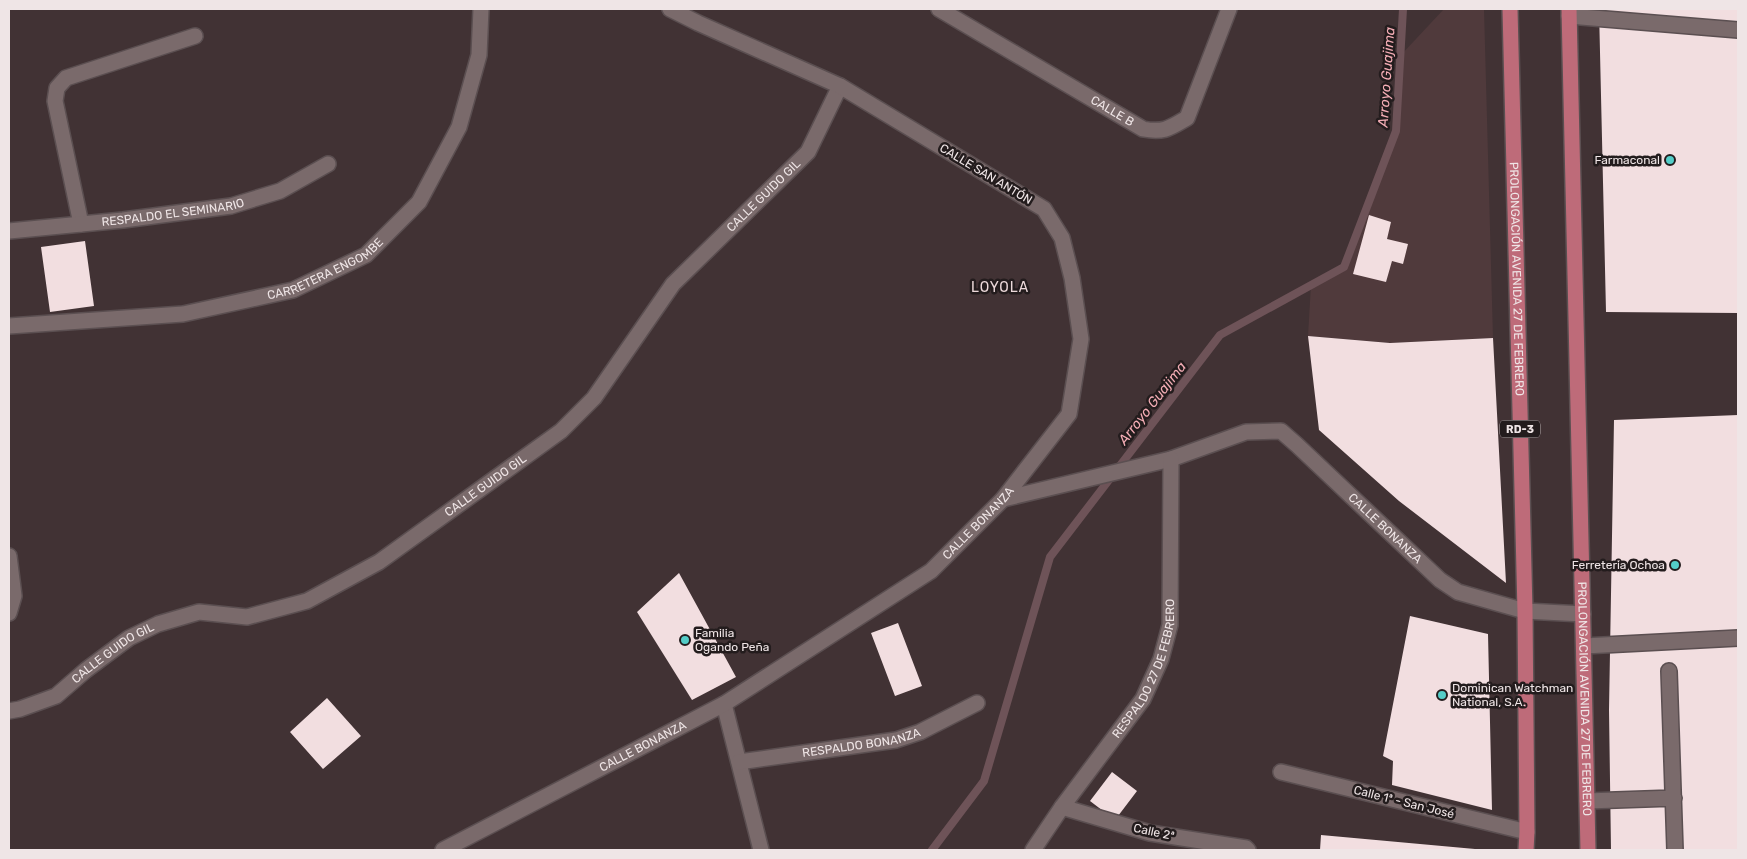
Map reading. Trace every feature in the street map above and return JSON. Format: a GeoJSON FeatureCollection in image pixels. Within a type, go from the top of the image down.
{"type":"FeatureCollection","features":[{"type":"Feature","properties":{"kind":"main road","name":"PROLONGACIÓN AVENIDA 27 DE FEBRERO"},"geometry":{"type":"LineString","coordinates":[[1510,9],[1525,611],[1526,850]]}},
{"type":"Feature","properties":{"kind":"main road","name":"PROLONGACIÓN AVENIDA 27 DE FEBRERO"},"geometry":{"type":"LineString","coordinates":[[1569,12],[1588,850]]}},
{"type":"Feature","properties":{"kind":"street","name":"CARRETERA ENGOMBE"},"geometry":{"type":"LineString","coordinates":[[9,326],[184,314],[293,290],[366,256],[419,202],[459,127],[479,54],[481,9]]}},
{"type":"Feature","properties":{"kind":"street","name":"CALLE SAN ANTÓN"},"geometry":{"type":"LineString","coordinates":[[670,9],[840,86],[1044,209],[1062,238],[1072,278],[1080,339],[1069,414],[1003,499]]}},
{"type":"Feature","properties":{"kind":"street","name":"CALLE B"},"geometry":{"type":"LineString","coordinates":[[940,9],[1143,129],[1156,132],[1167,129],[1187,118],[1229,9]]}},
{"type":"Feature","properties":{"kind":"street"},"geometry":{"type":"LineString","coordinates":[[1569,12],[1738,30]]}},
{"type":"Feature","properties":{"kind":"street"},"geometry":{"type":"LineString","coordinates":[[81,224],[55,101],[57,88],[66,78],[194,36]]}},
{"type":"Feature","properties":{"kind":"street","name":"CALLE GUIDO GIL"},"geometry":{"type":"LineString","coordinates":[[9,711],[56,696],[86,670],[129,638],[158,624],[199,612],[247,617],[307,601],[379,562],[561,431],[594,398],[673,284],[808,152],[840,86]]}},
{"type":"Feature","properties":{"kind":"street","name":"RESPALDO EL SEMINARIO"},"geometry":{"type":"LineString","coordinates":[[9,231],[231,206],[280,191],[328,164]]}},
{"type":"Feature","properties":{"kind":"street","name":"CALLE BONANZA"},"geometry":{"type":"LineString","coordinates":[[443,850],[724,704],[931,571],[1003,499],[1171,459],[1246,432],[1281,431],[1440,580],[1458,592],[1525,611],[1584,614]]}},
{"type":"Feature","properties":{"kind":"street","name":"RESPALDO 27 DE FEBRERO"},"geometry":{"type":"LineString","coordinates":[[1033,850],[1062,807],[1143,699],[1161,659],[1170,624],[1171,459]]}},
{"type":"Feature","properties":{"kind":"street"},"geometry":{"type":"LineString","coordinates":[[9,556],[14,596],[9,613]]}},
{"type":"Feature","properties":{"kind":"street"},"geometry":{"type":"LineString","coordinates":[[1584,646],[1738,638]]}},
{"type":"Feature","properties":{"kind":"street"},"geometry":{"type":"LineString","coordinates":[[1669,671],[1675,850]]}},
{"type":"Feature","properties":{"kind":"street","name":"RESPALDO BONANZA"},"geometry":{"type":"LineString","coordinates":[[739,762],[896,740],[920,732],[977,702]]}},
{"type":"Feature","properties":{"kind":"street"},"geometry":{"type":"LineString","coordinates":[[724,704],[761,850]]}},
{"type":"Feature","properties":{"kind":"street","name":"Calle 1ª - San José"},"geometry":{"type":"LineString","coordinates":[[1281,772],[1527,832]]}},
{"type":"Feature","properties":{"kind":"street"},"geometry":{"type":"LineString","coordinates":[[1587,801],[1674,798]]}},
{"type":"Feature","properties":{"kind":"street","name":"Calle 2ª"},"geometry":{"type":"LineString","coordinates":[[1062,807],[1150,833],[1246,848],[1248,850]]}},
{"type":"Feature","properties":{"kind":"shaded area"},"geometry":{"type":"Polygon","coordinates":[[[1444,9],[1484,9],[1493,338],[1390,343],[1308,336],[1311,285],[1344,267],[1396,131],[1401,55],[1444,9]]]}},
{"type":"Feature","properties":{"kind":"building","name":"Farmaconal"},"geometry":{"type":"Polygon","coordinates":[[[1599,9],[1738,9],[1738,313],[1606,312],[1599,9]]]}},
{"type":"Feature","properties":{"kind":"building"},"geometry":{"type":"Polygon","coordinates":[[[1369,215],[1391,222],[1387,239],[1408,244],[1403,264],[1392,261],[1386,282],[1353,274],[1369,215]]]}},
{"type":"Feature","properties":{"kind":"building"},"geometry":{"type":"Polygon","coordinates":[[[85,241],[94,306],[50,312],[41,247],[85,241]]]}},
{"type":"Feature","properties":{"kind":"building"},"geometry":{"type":"Polygon","coordinates":[[[1308,336],[1390,343],[1493,338],[1506,583],[1399,501],[1319,430],[1308,336]]]}},
{"type":"Feature","properties":{"kind":"building","name":"Ferreteria Ochoa"},"geometry":{"type":"Polygon","coordinates":[[[1738,415],[1738,850],[1611,850],[1609,710],[1614,420],[1738,415]]]}},
{"type":"Feature","properties":{"kind":"building","name":"Familia Ogando Peña"},"geometry":{"type":"Polygon","coordinates":[[[679,573],[736,677],[692,700],[637,612],[679,573]]]}},
{"type":"Feature","properties":{"kind":"building","name":"Dominican Watchman National, S.A."},"geometry":{"type":"Polygon","coordinates":[[[1410,616],[1488,634],[1492,810],[1392,785],[1393,761],[1383,756],[1410,616]]]}},
{"type":"Feature","properties":{"kind":"building"},"geometry":{"type":"Polygon","coordinates":[[[898,623],[922,686],[895,696],[871,633],[898,623]]]}},
{"type":"Feature","properties":{"kind":"building"},"geometry":{"type":"Polygon","coordinates":[[[327,698],[361,736],[323,769],[290,732],[327,698]]]}},
{"type":"Feature","properties":{"kind":"building"},"geometry":{"type":"Polygon","coordinates":[[[1112,772],[1137,791],[1115,820],[1090,801],[1112,772]]]}},
{"type":"Feature","properties":{"kind":"building"},"geometry":{"type":"Polygon","coordinates":[[[1321,835],[1475,849],[1475,850],[1320,850],[1321,835]]]}},
{"type":"Feature","properties":{"kind":"waterway","name":"Arroyo Guajima"},"geometry":{"type":"LineString","coordinates":[[932,850],[984,781],[1050,557],[1220,335],[1344,267],[1396,131],[1403,9]]}},
{"type":"Feature","properties":{"kind":"place","name":"Farmaconal"},"geometry":{"type":"Point","coordinates":[1670,160]}},
{"type":"Feature","properties":{"kind":"place","name":"Ferreteria Ochoa"},"geometry":{"type":"Point","coordinates":[1675,565]}},
{"type":"Feature","properties":{"kind":"place","name":"Familia Ogando Peña"},"geometry":{"type":"Point","coordinates":[685,640]}},
{"type":"Feature","properties":{"kind":"place","name":"Dominican Watchman National, S.A."},"geometry":{"type":"Point","coordinates":[1442,695]}},
{"type":"Feature","properties":{"kind":"district","name":"LOYOLA"},"geometry":{"type":"Point","coordinates":[1000,287]}}]}
